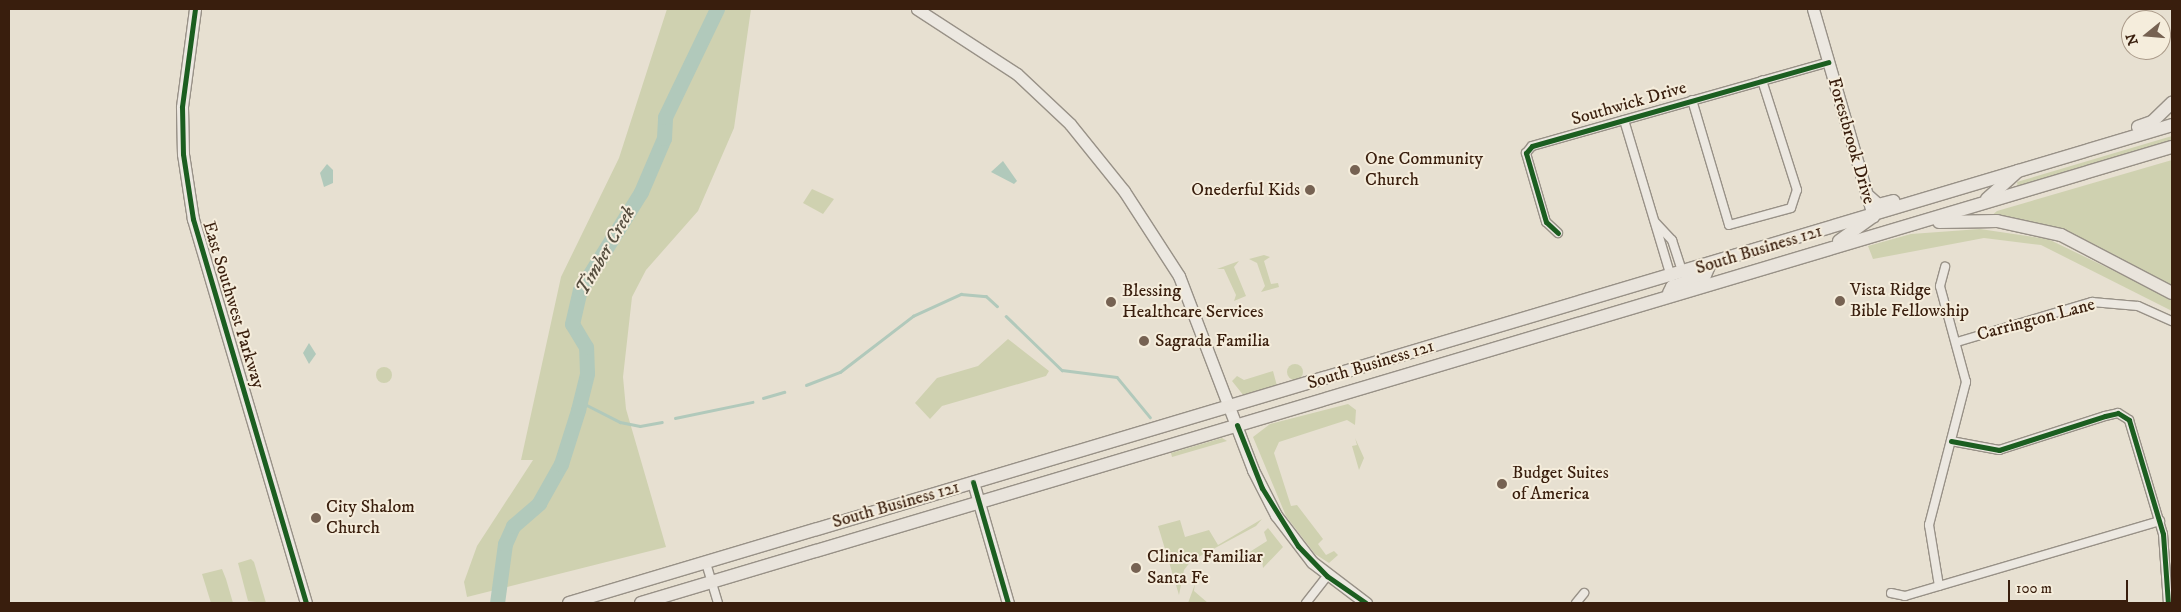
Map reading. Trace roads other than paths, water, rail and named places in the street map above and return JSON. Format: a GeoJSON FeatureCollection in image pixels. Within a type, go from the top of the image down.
{"type":"FeatureCollection","features":[{"type":"Feature","properties":{"kind":"main road"},"geometry":{"type":"LineString","coordinates":[[1984,203],[2016,172],[2152,122],[2172,103]]}},
{"type":"Feature","properties":{"kind":"main road","name":"South Business 121"},"geometry":{"type":"LineString","coordinates":[[569,603],[973,482],[1231,408],[2172,125]]}},
{"type":"Feature","properties":{"kind":"main road","name":"South Business 121"},"geometry":{"type":"LineString","coordinates":[[641,603],[2172,148]]}},
{"type":"Feature","properties":{"kind":"main road"},"geometry":{"type":"LineString","coordinates":[[1867,195],[1878,205],[1900,200],[1911,204]]}},
{"type":"Feature","properties":{"kind":"main road"},"geometry":{"type":"LineString","coordinates":[[1830,249],[1873,216]]}},
{"type":"Feature","properties":{"kind":"main road"},"geometry":{"type":"LineString","coordinates":[[1902,227],[1974,220],[2035,228],[2092,250],[2172,293]]}},
{"type":"Feature","properties":{"kind":"main road"},"geometry":{"type":"LineString","coordinates":[[1670,296],[1672,287],[1705,275],[1710,264]]}},
{"type":"Feature","properties":{"kind":"main road"},"geometry":{"type":"LineString","coordinates":[[1443,343],[1448,362]]}},
{"type":"Feature","properties":{"kind":"street","name":"East Southwest Parkway"},"geometry":{"type":"LineString","coordinates":[[195,9],[182,107],[182,154],[193,219],[306,603]]}},
{"type":"Feature","properties":{"kind":"street"},"geometry":{"type":"LineString","coordinates":[[918,9],[1017,74],[1104,164],[1179,276],[1237,425],[1276,515],[1298,546],[1327,576],[1366,603]]}},
{"type":"Feature","properties":{"kind":"street","name":"Forestbrook Drive"},"geometry":{"type":"LineString","coordinates":[[1813,9],[1873,216]]}},
{"type":"Feature","properties":{"kind":"street","name":"Southwick Drive"},"geometry":{"type":"LineString","coordinates":[[1558,233],[1546,222],[1526,153],[1532,146],[1828,62]]}},
{"type":"Feature","properties":{"kind":"street"},"geometry":{"type":"LineString","coordinates":[[1692,100],[1729,224],[1791,208],[1797,190],[1762,80]]}},
{"type":"Feature","properties":{"kind":"street"},"geometry":{"type":"LineString","coordinates":[[1624,120],[1653,220],[1677,275]]}},
{"type":"Feature","properties":{"kind":"street"},"geometry":{"type":"LineString","coordinates":[[1653,220],[1672,240],[1677,275]]}},
{"type":"Feature","properties":{"kind":"street"},"geometry":{"type":"LineString","coordinates":[[1939,586],[1929,525],[1966,382],[1957,342],[1940,286],[1945,267]]}},
{"type":"Feature","properties":{"kind":"street","name":"Carrington Lane"},"geometry":{"type":"LineString","coordinates":[[1957,342],[2092,302],[2138,306],[2172,321]]}},
{"type":"Feature","properties":{"kind":"street"},"geometry":{"type":"LineString","coordinates":[[1951,441],[1999,450],[2118,413],[2129,420],[2160,522],[2168,557],[2168,603]]}},
{"type":"Feature","properties":{"kind":"street"},"geometry":{"type":"LineString","coordinates":[[973,482],[1008,603]]}},
{"type":"Feature","properties":{"kind":"street"},"geometry":{"type":"LineString","coordinates":[[1891,593],[1904,596],[2160,522]]}},
{"type":"Feature","properties":{"kind":"street"},"geometry":{"type":"LineString","coordinates":[[706,563],[718,603]]}},
{"type":"Feature","properties":{"kind":"street"},"geometry":{"type":"LineString","coordinates":[[1306,603],[1327,576]]}},
{"type":"Feature","properties":{"kind":"street"},"geometry":{"type":"LineString","coordinates":[[1576,603],[1584,593]]}},
{"type":"Feature","properties":{"kind":"waterway","name":"Timber Creek"},"geometry":{"type":"LineString","coordinates":[[497,603],[505,544],[513,526],[539,503],[561,464],[578,410],[587,373],[586,347],[572,324],[580,290],[641,192],[664,138],[665,117],[717,9]]}},
{"type":"Feature","properties":{"kind":"waterway"},"geometry":{"type":"LineString","coordinates":[[806,385],[840,372],[913,316],[961,294],[986,296],[997,306]]}},
{"type":"Feature","properties":{"kind":"waterway"},"geometry":{"type":"LineString","coordinates":[[1006,316],[1062,370],[1117,377],[1150,417]]}},
{"type":"Feature","properties":{"kind":"waterway"},"geometry":{"type":"LineString","coordinates":[[763,398],[784,392]]}},
{"type":"Feature","properties":{"kind":"waterway"},"geometry":{"type":"LineString","coordinates":[[579,401],[620,422],[640,426],[662,422]]}},
{"type":"Feature","properties":{"kind":"waterway"},"geometry":{"type":"LineString","coordinates":[[675,418],[752,402]]}},
{"type":"Feature","properties":{"kind":"place","name":"One Community Church"},"geometry":{"type":"Point","coordinates":[1355,170]}},
{"type":"Feature","properties":{"kind":"place","name":"Onederful Kids"},"geometry":{"type":"Point","coordinates":[1310,190]}},
{"type":"Feature","properties":{"kind":"place","name":"Vista Ridge Bible Fellowship"},"geometry":{"type":"Point","coordinates":[1840,301]}},
{"type":"Feature","properties":{"kind":"place","name":"Blessing Healthcare Services"},"geometry":{"type":"Point","coordinates":[1111,302]}},
{"type":"Feature","properties":{"kind":"place","name":"Sagrada Familia"},"geometry":{"type":"Point","coordinates":[1144,341]}},
{"type":"Feature","properties":{"kind":"place","name":"Budget Suites of America"},"geometry":{"type":"Point","coordinates":[1502,484]}},
{"type":"Feature","properties":{"kind":"place","name":"City Shalom Church"},"geometry":{"type":"Point","coordinates":[316,518]}},
{"type":"Feature","properties":{"kind":"place","name":"Clinica Familiar Santa Fe"},"geometry":{"type":"Point","coordinates":[1136,568]}}]}
